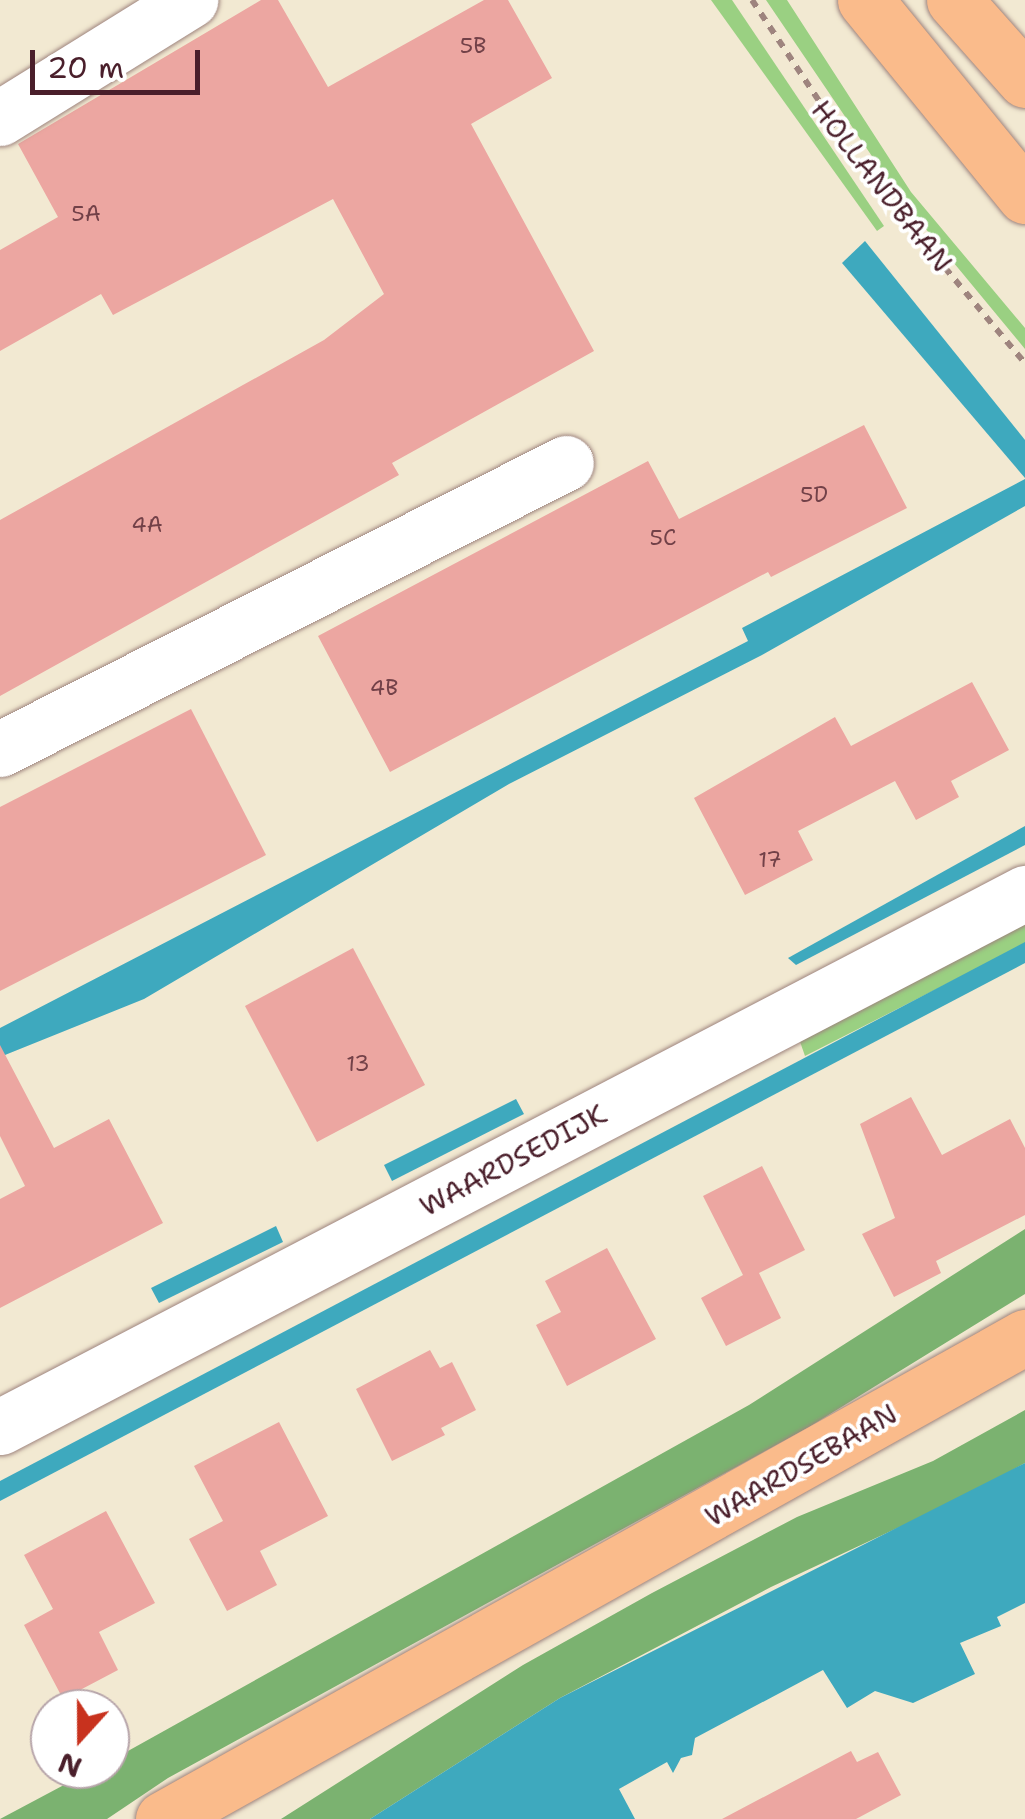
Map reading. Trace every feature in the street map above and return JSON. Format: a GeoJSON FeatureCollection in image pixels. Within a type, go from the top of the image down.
{"type":"FeatureCollection","features":[{"type":"Feature","properties":{"kind":"main road"},"geometry":{"type":"LineString","coordinates":[[865,0],[1025,196]]}},
{"type":"Feature","properties":{"kind":"main road"},"geometry":{"type":"LineString","coordinates":[[954,0],[1025,80]]}},
{"type":"Feature","properties":{"kind":"main road","name":"WAARDSEBAAN"},"geometry":{"type":"LineString","coordinates":[[163,1819],[578,1592],[1025,1337]]}},
{"type":"Feature","properties":{"kind":"main road","name":"WAARDSEBAAN"},"geometry":{"type":"LineString","coordinates":[[225,1819],[578,1592]]}},
{"type":"Feature","properties":{"kind":"street"},"geometry":{"type":"LineString","coordinates":[[0,118],[190,0]]}},
{"type":"Feature","properties":{"kind":"street"},"geometry":{"type":"LineString","coordinates":[[0,749],[566,463]]}},
{"type":"Feature","properties":{"kind":"street","name":"WAARDSEDIJK"},"geometry":{"type":"LineString","coordinates":[[0,1427],[1025,892]]}},
{"type":"Feature","properties":{"kind":"path","name":"HOLLANDBAAN"},"geometry":{"type":"LineString","coordinates":[[752,0],[873,182],[1025,363]]}},
{"type":"Feature","properties":{"kind":"green space"},"geometry":{"type":"Polygon","coordinates":[[[711,0],[732,0],[884,226],[877,231],[711,0]]]}},
{"type":"Feature","properties":{"kind":"green space"},"geometry":{"type":"Polygon","coordinates":[[[766,0],[787,0],[911,192],[1025,328],[1025,349],[901,199],[766,0]]]}},
{"type":"Feature","properties":{"kind":"green space"},"geometry":{"type":"Polygon","coordinates":[[[1025,916],[1025,944],[805,1056],[797,1033],[1025,916]]]}},
{"type":"Feature","properties":{"kind":"green space"},"geometry":{"type":"Polygon","coordinates":[[[1025,1229],[1025,1294],[809,1427],[168,1778],[107,1819],[0,1819],[56,1789],[130,1789],[130,1750],[749,1405],[1025,1229]]]}},
{"type":"Feature","properties":{"kind":"green space"},"geometry":{"type":"Polygon","coordinates":[[[1025,1410],[1025,1463],[966,1496],[771,1587],[560,1698],[370,1819],[281,1819],[523,1665],[652,1593],[797,1517],[933,1461],[1025,1410]]]}},
{"type":"Feature","properties":{"kind":"water"},"geometry":{"type":"Polygon","coordinates":[[[865,241],[1025,440],[1025,478],[842,263],[865,241]]]}},
{"type":"Feature","properties":{"kind":"water"},"geometry":{"type":"Polygon","coordinates":[[[1025,479],[1025,506],[762,655],[509,784],[144,999],[0,1057],[0,1028],[748,641],[742,628],[1025,479]]]}},
{"type":"Feature","properties":{"kind":"water"},"geometry":{"type":"Polygon","coordinates":[[[1025,826],[1025,845],[796,965],[788,958],[1025,826]]]}},
{"type":"Feature","properties":{"kind":"water"},"geometry":{"type":"Polygon","coordinates":[[[1025,942],[1025,963],[0,1501],[0,1481],[1025,942]]]}},
{"type":"Feature","properties":{"kind":"water"},"geometry":{"type":"Polygon","coordinates":[[[516,1099],[524,1114],[392,1181],[384,1165],[516,1099]]]}},
{"type":"Feature","properties":{"kind":"water"},"geometry":{"type":"Polygon","coordinates":[[[276,1226],[283,1242],[159,1303],[151,1288],[276,1226]]]}},
{"type":"Feature","properties":{"kind":"water"},"geometry":{"type":"Polygon","coordinates":[[[1025,1463],[1025,1603],[997,1617],[1001,1626],[960,1643],[975,1674],[913,1703],[875,1691],[847,1708],[823,1670],[695,1738],[692,1755],[681,1758],[673,1773],[667,1762],[619,1789],[635,1819],[370,1819],[560,1698],[1025,1463]]]}},
{"type":"Feature","properties":{"kind":"building"},"geometry":{"type":"Polygon","coordinates":[[[261,0],[278,0],[328,87],[484,0],[508,0],[552,78],[471,124],[594,351],[392,463],[399,475],[0,696],[0,520],[324,340],[384,294],[333,199],[113,315],[101,294],[0,351],[0,250],[58,217],[18,144],[261,0]]]}},
{"type":"Feature","properties":{"kind":"building"},"geometry":{"type":"Polygon","coordinates":[[[864,425],[907,508],[771,577],[768,572],[390,772],[318,636],[648,461],[679,519],[864,425]]]}},
{"type":"Feature","properties":{"kind":"building"},"geometry":{"type":"Polygon","coordinates":[[[972,682],[1009,750],[951,781],[959,797],[916,820],[895,781],[798,831],[813,860],[745,895],[694,798],[835,717],[851,746],[972,682]]]}},
{"type":"Feature","properties":{"kind":"building"},"geometry":{"type":"Polygon","coordinates":[[[191,709],[266,855],[0,991],[0,807],[191,709]]]}},
{"type":"Feature","properties":{"kind":"building"},"geometry":{"type":"Polygon","coordinates":[[[353,948],[425,1085],[317,1142],[245,1006],[353,948]]]}},
{"type":"Feature","properties":{"kind":"building"},"geometry":{"type":"Polygon","coordinates":[[[0,1045],[54,1148],[109,1119],[163,1223],[0,1308],[0,1199],[25,1186],[0,1136],[0,1045]]]}},
{"type":"Feature","properties":{"kind":"building"},"geometry":{"type":"Polygon","coordinates":[[[911,1097],[942,1155],[1010,1119],[1025,1148],[1025,1215],[936,1261],[941,1273],[894,1297],[862,1234],[895,1218],[860,1124],[911,1097]]]}},
{"type":"Feature","properties":{"kind":"building"},"geometry":{"type":"Polygon","coordinates":[[[762,1166],[805,1250],[759,1273],[781,1318],[726,1346],[701,1298],[743,1275],[703,1196],[762,1166]]]}},
{"type":"Feature","properties":{"kind":"building"},"geometry":{"type":"Polygon","coordinates":[[[607,1248],[656,1339],[567,1386],[536,1325],[561,1312],[545,1281],[607,1248]]]}},
{"type":"Feature","properties":{"kind":"building"},"geometry":{"type":"Polygon","coordinates":[[[430,1350],[440,1368],[452,1362],[476,1410],[441,1428],[445,1435],[392,1461],[356,1389],[430,1350]]]}},
{"type":"Feature","properties":{"kind":"building"},"geometry":{"type":"Polygon","coordinates":[[[279,1422],[328,1516],[260,1551],[277,1585],[227,1611],[189,1539],[223,1521],[194,1466],[279,1422]]]}},
{"type":"Feature","properties":{"kind":"building"},"geometry":{"type":"Polygon","coordinates":[[[106,1511],[155,1603],[99,1632],[118,1670],[82,1689],[58,1689],[24,1625],[53,1609],[24,1555],[106,1511]]]}},
{"type":"Feature","properties":{"kind":"building"},"geometry":{"type":"Polygon","coordinates":[[[851,1751],[857,1762],[878,1752],[901,1795],[856,1819],[722,1819],[851,1751]]]}}]}
